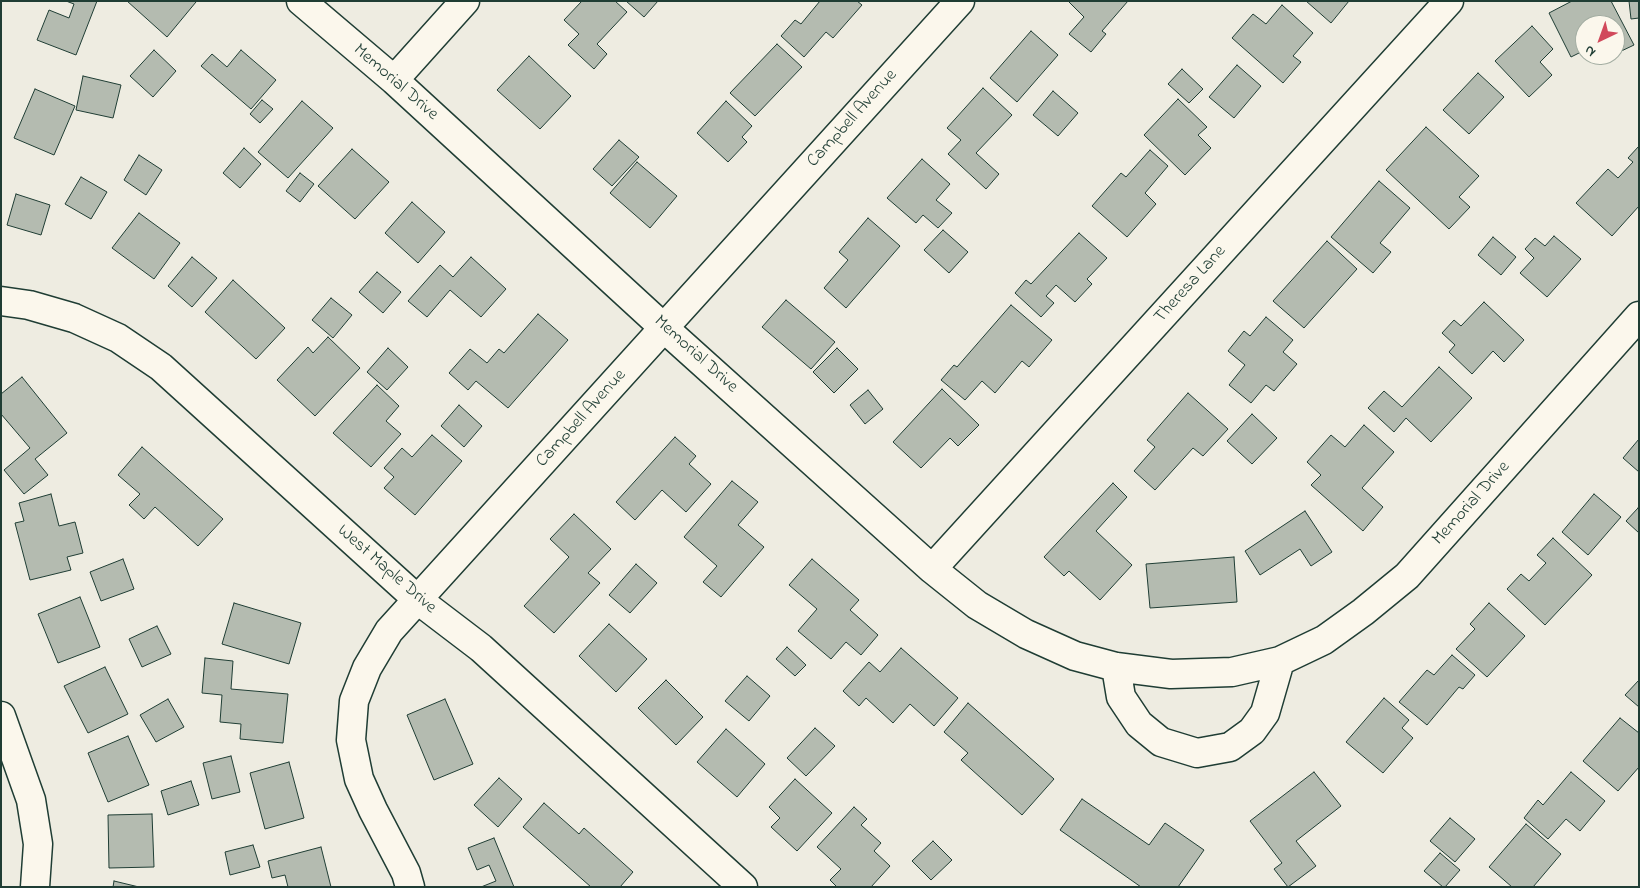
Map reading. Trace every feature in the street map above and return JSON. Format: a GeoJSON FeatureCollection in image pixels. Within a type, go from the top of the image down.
{"type":"FeatureCollection","features":[{"type":"Feature","properties":{"kind":"street","name":"Memorial Drive"},"geometry":{"type":"LineString","coordinates":[[300,1],[394,80],[664,328],[932,569],[977,605],[1026,634],[1075,656],[1116,667],[1171,674],[1232,672],[1280,661],[1324,640],[1363,612],[1407,576],[1639,316]]}},
{"type":"Feature","properties":{"kind":"street"},"geometry":{"type":"LineString","coordinates":[[394,80],[465,1]]}},
{"type":"Feature","properties":{"kind":"street","name":"Campbell Avenue"},"geometry":{"type":"LineString","coordinates":[[410,887],[406,873],[359,779],[351,740],[354,701],[367,668],[389,631],[960,1]]}},
{"type":"Feature","properties":{"kind":"street","name":"Theresa Lane"},"geometry":{"type":"LineString","coordinates":[[932,569],[1449,1]]}},
{"type":"Feature","properties":{"kind":"street","name":"West Maple Drive"},"geometry":{"type":"LineString","coordinates":[[1,301],[29,305],[74,318],[118,338],[160,367],[418,600],[481,648],[743,887]]}},
{"type":"Feature","properties":{"kind":"street"},"geometry":{"type":"LineString","coordinates":[[1116,667],[1121,697],[1139,724],[1161,742],[1197,753],[1230,747],[1252,731],[1265,713],[1280,661]]}},
{"type":"Feature","properties":{"kind":"street"},"geometry":{"type":"LineString","coordinates":[[1,716],[7,751],[31,800],[38,844],[35,887]]}},
{"type":"Feature","properties":{"kind":"building"},"geometry":{"type":"Polygon","coordinates":[[[66,1],[97,1],[76,55],[37,40],[49,10],[69,18],[74,4],[66,1]]]}},
{"type":"Feature","properties":{"kind":"building"},"geometry":{"type":"Polygon","coordinates":[[[127,1],[195,1],[196,2],[167,37],[127,1]]]}},
{"type":"Feature","properties":{"kind":"building"},"geometry":{"type":"Polygon","coordinates":[[[582,1],[615,1],[627,12],[597,44],[607,54],[594,69],[568,45],[579,34],[564,20],[582,1]]]}},
{"type":"Feature","properties":{"kind":"building"},"geometry":{"type":"Polygon","coordinates":[[[626,1],[658,1],[644,17],[626,1]]]}},
{"type":"Feature","properties":{"kind":"building"},"geometry":{"type":"Polygon","coordinates":[[[820,1],[857,1],[862,5],[833,38],[826,32],[804,57],[781,36],[795,20],[801,24],[820,1]]]}},
{"type":"Feature","properties":{"kind":"building"},"geometry":{"type":"Polygon","coordinates":[[[1070,1],[1128,1],[1102,31],[1106,34],[1091,52],[1069,34],[1084,17],[1070,1]]]}},
{"type":"Feature","properties":{"kind":"building"},"geometry":{"type":"Polygon","coordinates":[[[1306,1],[1349,1],[1331,23],[1306,1]]]}},
{"type":"Feature","properties":{"kind":"building"},"geometry":{"type":"Polygon","coordinates":[[[1572,1],[1611,1],[1618,15],[1575,15],[1575,55],[1571,57],[1549,13],[1572,1]]]}},
{"type":"Feature","properties":{"kind":"building"},"geometry":{"type":"Polygon","coordinates":[[[1629,1],[1639,1],[1639,18],[1631,19],[1629,1]]]}},
{"type":"Feature","properties":{"kind":"building"},"geometry":{"type":"Polygon","coordinates":[[[1282,5],[1313,33],[1293,56],[1301,62],[1283,83],[1232,38],[1253,14],[1266,24],[1282,5]]]}},
{"type":"Feature","properties":{"kind":"building"},"geometry":{"type":"Polygon","coordinates":[[[1532,26],[1553,49],[1540,62],[1552,75],[1529,97],[1495,61],[1532,26]]]}},
{"type":"Feature","properties":{"kind":"building"},"geometry":{"type":"Polygon","coordinates":[[[1625,28],[1634,45],[1625,49],[1625,28]]]}},
{"type":"Feature","properties":{"kind":"building"},"geometry":{"type":"Polygon","coordinates":[[[1031,31],[1058,55],[1017,102],[990,78],[1031,31]]]}},
{"type":"Feature","properties":{"kind":"building"},"geometry":{"type":"Polygon","coordinates":[[[777,44],[802,67],[755,116],[730,93],[777,44]]]}},
{"type":"Feature","properties":{"kind":"building"},"geometry":{"type":"Polygon","coordinates":[[[154,50],[176,71],[153,97],[130,76],[154,50]]]}},
{"type":"Feature","properties":{"kind":"building"},"geometry":{"type":"Polygon","coordinates":[[[241,50],[276,80],[251,109],[201,66],[212,54],[227,67],[241,50]]]}},
{"type":"Feature","properties":{"kind":"building"},"geometry":{"type":"Polygon","coordinates":[[[529,56],[571,96],[540,129],[497,90],[529,56]]]}},
{"type":"Feature","properties":{"kind":"building"},"geometry":{"type":"Polygon","coordinates":[[[1237,65],[1261,86],[1234,118],[1209,97],[1237,65]]]}},
{"type":"Feature","properties":{"kind":"building"},"geometry":{"type":"Polygon","coordinates":[[[1182,69],[1203,89],[1189,103],[1168,84],[1182,69]]]}},
{"type":"Feature","properties":{"kind":"building"},"geometry":{"type":"Polygon","coordinates":[[[1478,73],[1504,97],[1469,134],[1443,110],[1478,73]]]}},
{"type":"Feature","properties":{"kind":"building"},"geometry":{"type":"Polygon","coordinates":[[[83,76],[121,85],[113,118],[76,110],[83,76]]]}},
{"type":"Feature","properties":{"kind":"building"},"geometry":{"type":"Polygon","coordinates":[[[983,88],[1012,115],[976,153],[999,174],[986,189],[948,154],[961,140],[947,128],[983,88]]]}},
{"type":"Feature","properties":{"kind":"building"},"geometry":{"type":"Polygon","coordinates":[[[35,89],[75,106],[54,155],[14,138],[35,89]]]}},
{"type":"Feature","properties":{"kind":"building"},"geometry":{"type":"Polygon","coordinates":[[[1053,91],[1078,113],[1058,136],[1033,115],[1053,91]]]}},
{"type":"Feature","properties":{"kind":"building"},"geometry":{"type":"Polygon","coordinates":[[[1178,99],[1207,127],[1198,135],[1211,148],[1185,175],[1144,135],[1178,99]]]}},
{"type":"Feature","properties":{"kind":"building"},"geometry":{"type":"Polygon","coordinates":[[[262,100],[273,109],[260,123],[250,114],[262,100]]]}},
{"type":"Feature","properties":{"kind":"building"},"geometry":{"type":"Polygon","coordinates":[[[302,101],[333,128],[288,178],[258,152],[302,101]]]}},
{"type":"Feature","properties":{"kind":"building"},"geometry":{"type":"Polygon","coordinates":[[[726,101],[752,126],[742,137],[747,142],[728,162],[697,133],[726,101]]]}},
{"type":"Feature","properties":{"kind":"building"},"geometry":{"type":"Polygon","coordinates":[[[1426,127],[1479,176],[1459,197],[1470,207],[1449,229],[1386,170],[1426,127]]]}},
{"type":"Feature","properties":{"kind":"building"},"geometry":{"type":"Polygon","coordinates":[[[619,140],[639,157],[612,186],[593,169],[619,140]]]}},
{"type":"Feature","properties":{"kind":"building"},"geometry":{"type":"Polygon","coordinates":[[[1639,146],[1639,206],[1612,236],[1576,203],[1608,169],[1618,178],[1633,162],[1628,158],[1639,146]]]}},
{"type":"Feature","properties":{"kind":"building"},"geometry":{"type":"Polygon","coordinates":[[[244,148],[261,164],[240,188],[223,173],[244,148]]]}},
{"type":"Feature","properties":{"kind":"building"},"geometry":{"type":"Polygon","coordinates":[[[352,149],[389,182],[355,219],[318,186],[352,149]]]}},
{"type":"Feature","properties":{"kind":"building"},"geometry":{"type":"Polygon","coordinates":[[[1150,150],[1168,166],[1145,193],[1156,204],[1127,237],[1092,206],[1121,173],[1126,177],[1150,150]]]}},
{"type":"Feature","properties":{"kind":"building"},"geometry":{"type":"Polygon","coordinates":[[[139,155],[162,170],[146,195],[124,180],[139,155]]]}},
{"type":"Feature","properties":{"kind":"building"},"geometry":{"type":"Polygon","coordinates":[[[922,159],[950,184],[936,200],[952,213],[938,228],[923,215],[916,223],[887,198],[922,159]]]}},
{"type":"Feature","properties":{"kind":"building"},"geometry":{"type":"Polygon","coordinates":[[[637,162],[677,196],[650,228],[610,193],[637,162]]]}},
{"type":"Feature","properties":{"kind":"building"},"geometry":{"type":"Polygon","coordinates":[[[300,173],[314,184],[300,202],[286,191],[300,173]]]}},
{"type":"Feature","properties":{"kind":"building"},"geometry":{"type":"Polygon","coordinates":[[[81,177],[107,192],[91,219],[65,204],[81,177]]]}},
{"type":"Feature","properties":{"kind":"building"},"geometry":{"type":"Polygon","coordinates":[[[1379,181],[1410,208],[1380,243],[1391,252],[1373,273],[1331,237],[1379,181]]]}},
{"type":"Feature","properties":{"kind":"building"},"geometry":{"type":"Polygon","coordinates":[[[16,194],[50,205],[41,235],[7,225],[16,194]]]}},
{"type":"Feature","properties":{"kind":"building"},"geometry":{"type":"Polygon","coordinates":[[[412,202],[445,232],[418,263],[385,233],[412,202]]]}},
{"type":"Feature","properties":{"kind":"building"},"geometry":{"type":"Polygon","coordinates":[[[139,213],[180,243],[154,279],[112,248],[139,213]]]}},
{"type":"Feature","properties":{"kind":"building"},"geometry":{"type":"Polygon","coordinates":[[[868,218],[900,246],[846,308],[824,288],[848,260],[839,252],[868,218]]]}},
{"type":"Feature","properties":{"kind":"building"},"geometry":{"type":"Polygon","coordinates":[[[943,230],[968,252],[949,273],[924,250],[943,230]]]}},
{"type":"Feature","properties":{"kind":"building"},"geometry":{"type":"Polygon","coordinates":[[[1079,233],[1107,258],[1087,279],[1092,284],[1075,302],[1056,285],[1046,296],[1054,303],[1041,317],[1015,293],[1026,280],[1031,284],[1079,233]]]}},
{"type":"Feature","properties":{"kind":"building"},"geometry":{"type":"Polygon","coordinates":[[[1554,236],[1581,259],[1547,297],[1520,273],[1534,258],[1525,249],[1535,238],[1545,246],[1554,236]]]}},
{"type":"Feature","properties":{"kind":"building"},"geometry":{"type":"Polygon","coordinates":[[[1493,237],[1516,257],[1501,275],[1478,255],[1493,237]]]}},
{"type":"Feature","properties":{"kind":"building"},"geometry":{"type":"Polygon","coordinates":[[[1327,241],[1357,269],[1304,328],[1273,301],[1327,241]]]}},
{"type":"Feature","properties":{"kind":"building"},"geometry":{"type":"Polygon","coordinates":[[[192,257],[217,278],[192,307],[168,286],[192,257]]]}},
{"type":"Feature","properties":{"kind":"building"},"geometry":{"type":"Polygon","coordinates":[[[471,257],[506,289],[481,317],[450,290],[427,317],[408,301],[440,265],[453,277],[471,257]]]}},
{"type":"Feature","properties":{"kind":"building"},"geometry":{"type":"Polygon","coordinates":[[[377,272],[401,292],[383,313],[359,292],[377,272]]]}},
{"type":"Feature","properties":{"kind":"building"},"geometry":{"type":"Polygon","coordinates":[[[233,280],[285,328],[256,359],[205,312],[233,280]]]}},
{"type":"Feature","properties":{"kind":"building"},"geometry":{"type":"Polygon","coordinates":[[[331,298],[352,315],[333,338],[312,320],[331,298]]]}},
{"type":"Feature","properties":{"kind":"building"},"geometry":{"type":"Polygon","coordinates":[[[786,300],[835,342],[811,369],[762,327],[786,300]]]}},
{"type":"Feature","properties":{"kind":"building"},"geometry":{"type":"Polygon","coordinates":[[[1484,302],[1524,340],[1504,362],[1493,351],[1472,374],[1449,352],[1455,345],[1442,333],[1454,320],[1461,326],[1484,302]]]}},
{"type":"Feature","properties":{"kind":"building"},"geometry":{"type":"Polygon","coordinates":[[[1011,305],[1052,340],[1029,367],[1022,361],[995,393],[982,381],[965,400],[941,380],[954,365],[957,367],[1011,305]]]}},
{"type":"Feature","properties":{"kind":"building"},"geometry":{"type":"Polygon","coordinates":[[[538,314],[568,340],[508,408],[476,381],[468,390],[449,373],[470,349],[487,363],[499,349],[504,353],[538,314]]]}},
{"type":"Feature","properties":{"kind":"building"},"geometry":{"type":"Polygon","coordinates":[[[1266,317],[1293,340],[1283,352],[1297,364],[1274,391],[1266,385],[1251,403],[1229,385],[1245,365],[1228,351],[1244,331],[1250,336],[1266,317]]]}},
{"type":"Feature","properties":{"kind":"building"},"geometry":{"type":"Polygon","coordinates":[[[328,337],[360,368],[315,416],[277,380],[308,347],[313,353],[328,337]]]}},
{"type":"Feature","properties":{"kind":"building"},"geometry":{"type":"Polygon","coordinates":[[[388,348],[408,367],[387,390],[367,372],[388,348]]]}},
{"type":"Feature","properties":{"kind":"building"},"geometry":{"type":"Polygon","coordinates":[[[837,348],[858,369],[834,393],[813,372],[837,348]]]}},
{"type":"Feature","properties":{"kind":"building"},"geometry":{"type":"Polygon","coordinates":[[[1439,367],[1472,398],[1431,442],[1406,418],[1394,432],[1368,408],[1384,391],[1402,407],[1439,367]]]}},
{"type":"Feature","properties":{"kind":"building"},"geometry":{"type":"Polygon","coordinates":[[[22,377],[67,433],[35,459],[48,475],[24,494],[4,470],[30,448],[1,414],[1,394],[22,377]]]}},
{"type":"Feature","properties":{"kind":"building"},"geometry":{"type":"Polygon","coordinates":[[[377,385],[399,406],[386,421],[401,434],[371,467],[333,433],[377,385]]]}},
{"type":"Feature","properties":{"kind":"building"},"geometry":{"type":"Polygon","coordinates":[[[942,389],[979,425],[958,446],[950,438],[921,468],[893,442],[942,389]]]}},
{"type":"Feature","properties":{"kind":"building"},"geometry":{"type":"Polygon","coordinates":[[[868,390],[883,409],[865,424],[850,405],[868,390]]]}},
{"type":"Feature","properties":{"kind":"building"},"geometry":{"type":"Polygon","coordinates":[[[1188,393],[1228,429],[1203,456],[1193,448],[1155,490],[1134,471],[1155,447],[1147,440],[1188,393]]]}},
{"type":"Feature","properties":{"kind":"building"},"geometry":{"type":"Polygon","coordinates":[[[459,405],[482,426],[464,447],[441,426],[459,405]]]}},
{"type":"Feature","properties":{"kind":"building"},"geometry":{"type":"Polygon","coordinates":[[[1252,414],[1277,438],[1252,464],[1227,441],[1252,414]]]}},
{"type":"Feature","properties":{"kind":"building"},"geometry":{"type":"Polygon","coordinates":[[[1364,425],[1394,452],[1362,488],[1383,507],[1363,531],[1311,485],[1321,475],[1307,462],[1331,435],[1345,447],[1364,425]]]}},
{"type":"Feature","properties":{"kind":"building"},"geometry":{"type":"Polygon","coordinates":[[[432,435],[462,461],[415,515],[384,488],[394,477],[384,468],[402,448],[412,457],[432,435]]]}},
{"type":"Feature","properties":{"kind":"building"},"geometry":{"type":"Polygon","coordinates":[[[675,437],[696,456],[689,464],[711,484],[686,512],[662,490],[635,520],[616,502],[675,437]]]}},
{"type":"Feature","properties":{"kind":"building"},"geometry":{"type":"Polygon","coordinates":[[[1639,439],[1639,472],[1623,458],[1639,439]]]}},
{"type":"Feature","properties":{"kind":"building"},"geometry":{"type":"Polygon","coordinates":[[[142,447],[223,519],[198,546],[155,507],[144,519],[129,505],[140,494],[118,475],[142,447]]]}},
{"type":"Feature","properties":{"kind":"building"},"geometry":{"type":"Polygon","coordinates":[[[732,481],[758,502],[738,525],[764,547],[721,597],[703,582],[717,566],[684,537],[732,481]]]}},
{"type":"Feature","properties":{"kind":"building"},"geometry":{"type":"Polygon","coordinates":[[[1113,483],[1127,497],[1096,531],[1132,565],[1100,600],[1069,571],[1064,576],[1044,557],[1113,483]]]}},
{"type":"Feature","properties":{"kind":"building"},"geometry":{"type":"Polygon","coordinates":[[[51,494],[59,526],[75,522],[83,553],[67,557],[71,570],[30,580],[15,523],[24,521],[19,503],[51,494]]]}},
{"type":"Feature","properties":{"kind":"building"},"geometry":{"type":"Polygon","coordinates":[[[1594,494],[1621,517],[1588,555],[1562,532],[1594,494]]]}},
{"type":"Feature","properties":{"kind":"building"},"geometry":{"type":"Polygon","coordinates":[[[1639,509],[1639,533],[1626,521],[1639,509]]]}},
{"type":"Feature","properties":{"kind":"building"},"geometry":{"type":"Polygon","coordinates":[[[1305,511],[1332,552],[1311,566],[1300,549],[1260,575],[1245,551],[1305,511]]]}},
{"type":"Feature","properties":{"kind":"building"},"geometry":{"type":"Polygon","coordinates":[[[574,514],[611,549],[588,573],[600,583],[554,633],[524,606],[569,557],[550,539],[574,514]]]}},
{"type":"Feature","properties":{"kind":"building"},"geometry":{"type":"Polygon","coordinates":[[[1553,538],[1592,575],[1545,625],[1507,589],[1521,574],[1529,581],[1546,563],[1537,555],[1553,538]]]}},
{"type":"Feature","properties":{"kind":"building"},"geometry":{"type":"Polygon","coordinates":[[[1234,557],[1237,602],[1150,608],[1146,564],[1234,557]]]}},
{"type":"Feature","properties":{"kind":"building"},"geometry":{"type":"Polygon","coordinates":[[[123,559],[134,589],[101,601],[90,572],[123,559]]]}},
{"type":"Feature","properties":{"kind":"building"},"geometry":{"type":"Polygon","coordinates":[[[812,559],[859,600],[850,610],[878,635],[861,655],[846,642],[831,659],[798,631],[817,609],[789,585],[812,559]]]}},
{"type":"Feature","properties":{"kind":"building"},"geometry":{"type":"Polygon","coordinates":[[[636,564],[657,583],[630,613],[609,595],[636,564]]]}},
{"type":"Feature","properties":{"kind":"building"},"geometry":{"type":"Polygon","coordinates":[[[80,597],[100,647],[58,663],[38,614],[80,597]]]}},
{"type":"Feature","properties":{"kind":"building"},"geometry":{"type":"Polygon","coordinates":[[[234,603],[301,623],[289,664],[222,644],[234,603]]]}},
{"type":"Feature","properties":{"kind":"building"},"geometry":{"type":"Polygon","coordinates":[[[1489,603],[1525,636],[1487,677],[1456,649],[1475,629],[1470,624],[1489,603]]]}},
{"type":"Feature","properties":{"kind":"building"},"geometry":{"type":"Polygon","coordinates":[[[609,624],[647,659],[616,692],[579,656],[609,624]]]}},
{"type":"Feature","properties":{"kind":"building"},"geometry":{"type":"Polygon","coordinates":[[[157,626],[171,654],[142,667],[129,639],[157,626]]]}},
{"type":"Feature","properties":{"kind":"building"},"geometry":{"type":"Polygon","coordinates":[[[787,647],[806,665],[795,676],[776,659],[787,647]]]}},
{"type":"Feature","properties":{"kind":"building"},"geometry":{"type":"Polygon","coordinates":[[[901,648],[958,698],[934,726],[910,704],[893,723],[866,698],[859,706],[843,691],[869,662],[880,672],[901,648]]]}},
{"type":"Feature","properties":{"kind":"building"},"geometry":{"type":"Polygon","coordinates":[[[1452,655],[1475,675],[1463,689],[1459,687],[1427,725],[1399,702],[1427,670],[1434,675],[1452,655]]]}},
{"type":"Feature","properties":{"kind":"building"},"geometry":{"type":"Polygon","coordinates":[[[205,658],[233,661],[231,689],[288,694],[283,743],[240,739],[241,724],[220,722],[222,695],[202,693],[205,658]]]}},
{"type":"Feature","properties":{"kind":"building"},"geometry":{"type":"Polygon","coordinates":[[[105,667],[128,714],[88,733],[64,686],[105,667]]]}},
{"type":"Feature","properties":{"kind":"building"},"geometry":{"type":"Polygon","coordinates":[[[747,676],[770,696],[749,721],[725,701],[747,676]]]}},
{"type":"Feature","properties":{"kind":"building"},"geometry":{"type":"Polygon","coordinates":[[[666,680],[703,717],[676,745],[638,708],[666,680]]]}},
{"type":"Feature","properties":{"kind":"building"},"geometry":{"type":"Polygon","coordinates":[[[1639,680],[1639,707],[1625,695],[1639,680]]]}},
{"type":"Feature","properties":{"kind":"building"},"geometry":{"type":"Polygon","coordinates":[[[1384,698],[1409,720],[1402,728],[1413,738],[1383,773],[1346,742],[1384,698]]]}},
{"type":"Feature","properties":{"kind":"building"},"geometry":{"type":"Polygon","coordinates":[[[168,699],[184,727],[156,742],[140,715],[168,699]]]}},
{"type":"Feature","properties":{"kind":"building"},"geometry":{"type":"Polygon","coordinates":[[[445,699],[473,764],[434,780],[407,715],[445,699]]]}},
{"type":"Feature","properties":{"kind":"building"},"geometry":{"type":"Polygon","coordinates":[[[968,703],[1054,779],[1022,815],[961,760],[968,753],[944,732],[968,703]]]}},
{"type":"Feature","properties":{"kind":"building"},"geometry":{"type":"Polygon","coordinates":[[[1620,718],[1639,733],[1639,767],[1618,791],[1583,761],[1620,718]]]}},
{"type":"Feature","properties":{"kind":"building"},"geometry":{"type":"Polygon","coordinates":[[[815,728],[835,746],[806,776],[787,758],[815,728]]]}},
{"type":"Feature","properties":{"kind":"building"},"geometry":{"type":"Polygon","coordinates":[[[726,729],[765,764],[737,797],[697,762],[726,729]]]}},
{"type":"Feature","properties":{"kind":"building"},"geometry":{"type":"Polygon","coordinates":[[[128,736],[149,785],[108,802],[88,753],[128,736]]]}},
{"type":"Feature","properties":{"kind":"building"},"geometry":{"type":"Polygon","coordinates":[[[231,756],[240,792],[212,799],[203,763],[231,756]]]}},
{"type":"Feature","properties":{"kind":"building"},"geometry":{"type":"Polygon","coordinates":[[[289,762],[304,818],[265,829],[250,773],[289,762]]]}},
{"type":"Feature","properties":{"kind":"building"},"geometry":{"type":"Polygon","coordinates":[[[1314,772],[1341,806],[1296,841],[1316,866],[1288,887],[1274,869],[1282,863],[1250,821],[1314,772]]]}},
{"type":"Feature","properties":{"kind":"building"},"geometry":{"type":"Polygon","coordinates":[[[1571,772],[1605,801],[1580,831],[1566,819],[1548,839],[1524,818],[1538,800],[1543,805],[1571,772]]]}},
{"type":"Feature","properties":{"kind":"building"},"geometry":{"type":"Polygon","coordinates":[[[499,778],[522,799],[498,827],[474,805],[499,778]]]}},
{"type":"Feature","properties":{"kind":"building"},"geometry":{"type":"Polygon","coordinates":[[[795,779],[832,813],[797,851],[771,827],[780,818],[769,807],[795,779]]]}},
{"type":"Feature","properties":{"kind":"building"},"geometry":{"type":"Polygon","coordinates":[[[191,781],[199,805],[168,815],[161,791],[191,781]]]}},
{"type":"Feature","properties":{"kind":"building"},"geometry":{"type":"Polygon","coordinates":[[[1082,799],[1149,845],[1165,823],[1204,850],[1178,887],[1141,887],[1060,830],[1082,799]]]}},
{"type":"Feature","properties":{"kind":"building"},"geometry":{"type":"Polygon","coordinates":[[[544,803],[579,834],[584,828],[633,872],[620,887],[591,887],[523,827],[544,803]]]}},
{"type":"Feature","properties":{"kind":"building"},"geometry":{"type":"Polygon","coordinates":[[[854,807],[867,819],[861,825],[881,843],[874,851],[890,866],[871,887],[837,887],[830,880],[841,869],[817,847],[854,807]]]}},
{"type":"Feature","properties":{"kind":"building"},"geometry":{"type":"Polygon","coordinates":[[[152,814],[154,867],[109,868],[108,815],[152,814]]]}},
{"type":"Feature","properties":{"kind":"building"},"geometry":{"type":"Polygon","coordinates":[[[1450,818],[1475,839],[1455,862],[1430,841],[1450,818]]]}},
{"type":"Feature","properties":{"kind":"building"},"geometry":{"type":"Polygon","coordinates":[[[1526,824],[1561,854],[1533,887],[1512,887],[1489,867],[1526,824]]]}},
{"type":"Feature","properties":{"kind":"building"},"geometry":{"type":"Polygon","coordinates":[[[494,838],[514,887],[481,887],[496,881],[489,865],[477,870],[468,848],[494,838]]]}},
{"type":"Feature","properties":{"kind":"building"},"geometry":{"type":"Polygon","coordinates":[[[933,841],[952,860],[931,880],[912,861],[933,841]]]}},
{"type":"Feature","properties":{"kind":"building"},"geometry":{"type":"Polygon","coordinates":[[[253,845],[260,867],[230,875],[225,852],[253,845]]]}},
{"type":"Feature","properties":{"kind":"building"},"geometry":{"type":"Polygon","coordinates":[[[321,847],[331,887],[288,887],[285,875],[272,878],[268,861],[321,847]]]}},
{"type":"Feature","properties":{"kind":"building"},"geometry":{"type":"Polygon","coordinates":[[[1440,853],[1460,870],[1445,887],[1424,871],[1440,853]]]}},
{"type":"Feature","properties":{"kind":"building"},"geometry":{"type":"Polygon","coordinates":[[[114,881],[139,887],[113,887],[114,881]]]}}]}
